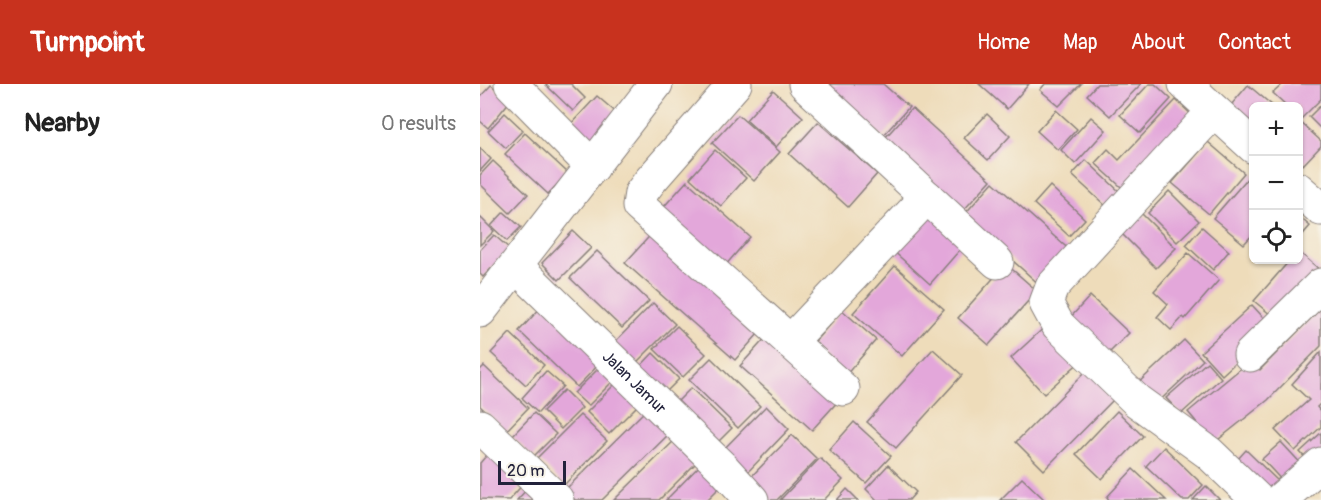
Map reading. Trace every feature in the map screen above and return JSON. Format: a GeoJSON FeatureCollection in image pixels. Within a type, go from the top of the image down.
{"type":"FeatureCollection","features":[{"type":"Feature","properties":{"kind":"street"},"geometry":{"type":"LineString","coordinates":[[511,84],[593,167]]}},
{"type":"Feature","properties":{"kind":"street"},"geometry":{"type":"LineString","coordinates":[[480,311],[656,84]]}},
{"type":"Feature","properties":{"kind":"street"},"geometry":{"type":"LineString","coordinates":[[735,84],[650,181],[641,193],[638,205],[843,389]]}},
{"type":"Feature","properties":{"kind":"street"},"geometry":{"type":"LineString","coordinates":[[805,84],[997,262]]}},
{"type":"Feature","properties":{"kind":"street"},"geometry":{"type":"LineString","coordinates":[[1185,84],[1249,142]]}},
{"type":"Feature","properties":{"kind":"street"},"geometry":{"type":"LineString","coordinates":[[1214,111],[1052,287],[1046,303],[1058,325],[1137,401],[1209,453],[1258,500]]}},
{"type":"Feature","properties":{"kind":"street"},"geometry":{"type":"LineString","coordinates":[[1303,193],[1321,209]]}},
{"type":"Feature","properties":{"kind":"street"},"geometry":{"type":"LineString","coordinates":[[790,342],[927,197]]}},
{"type":"Feature","properties":{"kind":"street","name":"Jalan Jamur"},"geometry":{"type":"LineString","coordinates":[[516,266],[723,468],[752,500]]}},
{"type":"Feature","properties":{"kind":"street"},"geometry":{"type":"LineString","coordinates":[[1251,355],[1321,285]]}},
{"type":"Feature","properties":{"kind":"street"},"geometry":{"type":"LineString","coordinates":[[480,426],[557,500]]}},
{"type":"Feature","properties":{"kind":"street"},"geometry":{"type":"LineString","coordinates":[[1280,500],[1321,464]]}},
{"type":"Feature","properties":{"kind":"building"},"geometry":{"type":"Polygon","coordinates":[[[545,84],[571,84],[585,98],[573,111],[545,84]]]}},
{"type":"Feature","properties":{"kind":"building"},"geometry":{"type":"Polygon","coordinates":[[[824,84],[883,84],[909,107],[882,137],[824,84]]]}},
{"type":"Feature","properties":{"kind":"building"},"geometry":{"type":"Polygon","coordinates":[[[979,84],[1029,84],[1007,109],[979,84]]]}},
{"type":"Feature","properties":{"kind":"building"},"geometry":{"type":"Polygon","coordinates":[[[1045,84],[1081,84],[1059,106],[1040,90],[1045,84]]]}},
{"type":"Feature","properties":{"kind":"building"},"geometry":{"type":"Polygon","coordinates":[[[1097,84],[1141,84],[1110,116],[1087,95],[1097,84]]]}},
{"type":"Feature","properties":{"kind":"building"},"geometry":{"type":"Polygon","coordinates":[[[1149,84],[1155,84],[1171,99],[1140,133],[1120,115],[1149,84]]]}},
{"type":"Feature","properties":{"kind":"building"},"geometry":{"type":"Polygon","coordinates":[[[1283,84],[1321,84],[1321,99],[1303,117],[1303,102],[1283,102],[1273,93],[1283,84]]]}},
{"type":"Feature","properties":{"kind":"building"},"geometry":{"type":"Polygon","coordinates":[[[491,85],[510,101],[488,128],[480,121],[480,97],[491,85]]]}},
{"type":"Feature","properties":{"kind":"building"},"geometry":{"type":"Polygon","coordinates":[[[1248,85],[1268,102],[1249,102],[1249,131],[1226,111],[1248,85]]]}},
{"type":"Feature","properties":{"kind":"building"},"geometry":{"type":"Polygon","coordinates":[[[773,90],[803,117],[776,147],[746,120],[773,90]]]}},
{"type":"Feature","properties":{"kind":"building"},"geometry":{"type":"Polygon","coordinates":[[[597,96],[619,115],[592,144],[570,125],[597,96]]]}},
{"type":"Feature","properties":{"kind":"building"},"geometry":{"type":"Polygon","coordinates":[[[1176,100],[1196,119],[1132,197],[1095,163],[1108,149],[1119,160],[1176,100]]]}},
{"type":"Feature","properties":{"kind":"building"},"geometry":{"type":"Polygon","coordinates":[[[1321,105],[1321,129],[1309,117],[1321,105]]]}},
{"type":"Feature","properties":{"kind":"building"},"geometry":{"type":"Polygon","coordinates":[[[912,108],[991,180],[962,212],[883,140],[912,108]]]}},
{"type":"Feature","properties":{"kind":"building"},"geometry":{"type":"Polygon","coordinates":[[[1056,110],[1077,129],[1058,150],[1037,131],[1056,110]]]}},
{"type":"Feature","properties":{"kind":"building"},"geometry":{"type":"Polygon","coordinates":[[[505,113],[523,130],[506,148],[488,131],[505,113]]]}},
{"type":"Feature","properties":{"kind":"building"},"geometry":{"type":"Polygon","coordinates":[[[987,114],[1010,136],[988,160],[964,138],[987,114]]]}},
{"type":"Feature","properties":{"kind":"building"},"geometry":{"type":"Polygon","coordinates":[[[738,115],[780,152],[754,181],[712,143],[738,115]]]}},
{"type":"Feature","properties":{"kind":"building"},"geometry":{"type":"Polygon","coordinates":[[[1091,117],[1106,130],[1075,164],[1061,150],[1091,117]]]}},
{"type":"Feature","properties":{"kind":"building"},"geometry":{"type":"Polygon","coordinates":[[[818,122],[877,174],[848,207],[789,154],[818,122]]]}},
{"type":"Feature","properties":{"kind":"building"},"geometry":{"type":"Polygon","coordinates":[[[1303,125],[1321,141],[1321,146],[1303,165],[1303,125]]]}},
{"type":"Feature","properties":{"kind":"building"},"geometry":{"type":"Polygon","coordinates":[[[525,133],[568,173],[548,194],[505,154],[525,133]]]}},
{"type":"Feature","properties":{"kind":"building"},"geometry":{"type":"Polygon","coordinates":[[[1208,142],[1244,173],[1209,214],[1172,183],[1208,142]]]}},
{"type":"Feature","properties":{"kind":"building"},"geometry":{"type":"Polygon","coordinates":[[[480,148],[491,159],[480,171],[480,148]]]}},
{"type":"Feature","properties":{"kind":"building"},"geometry":{"type":"Polygon","coordinates":[[[715,150],[746,178],[721,206],[690,178],[715,150]]]}},
{"type":"Feature","properties":{"kind":"building"},"geometry":{"type":"Polygon","coordinates":[[[1086,160],[1121,193],[1108,208],[1072,175],[1086,160]]]}},
{"type":"Feature","properties":{"kind":"building"},"geometry":{"type":"Polygon","coordinates":[[[493,161],[528,194],[510,213],[480,184],[480,175],[493,161]]]}},
{"type":"Feature","properties":{"kind":"building"},"geometry":{"type":"Polygon","coordinates":[[[1249,176],[1249,238],[1244,244],[1213,218],[1249,176]]]}},
{"type":"Feature","properties":{"kind":"building"},"geometry":{"type":"Polygon","coordinates":[[[687,181],[750,237],[724,267],[660,211],[687,181]]]}},
{"type":"Feature","properties":{"kind":"building"},"geometry":{"type":"Polygon","coordinates":[[[993,182],[1073,253],[1042,287],[963,216],[993,182]]]}},
{"type":"Feature","properties":{"kind":"building"},"geometry":{"type":"Polygon","coordinates":[[[1050,186],[1085,219],[1069,236],[1034,204],[1050,186]]]}},
{"type":"Feature","properties":{"kind":"building"},"geometry":{"type":"Polygon","coordinates":[[[1169,191],[1199,221],[1177,242],[1148,213],[1169,191]]]}},
{"type":"Feature","properties":{"kind":"building"},"geometry":{"type":"Polygon","coordinates":[[[927,209],[965,244],[930,284],[891,249],[927,209]]]}},
{"type":"Feature","properties":{"kind":"building"},"geometry":{"type":"Polygon","coordinates":[[[1139,211],[1176,248],[1156,268],[1119,231],[1139,211]]]}},
{"type":"Feature","properties":{"kind":"building"},"geometry":{"type":"Polygon","coordinates":[[[504,212],[521,227],[507,241],[491,226],[504,212]]]}},
{"type":"Feature","properties":{"kind":"building"},"geometry":{"type":"Polygon","coordinates":[[[480,217],[494,231],[480,245],[480,217]]]}},
{"type":"Feature","properties":{"kind":"building"},"geometry":{"type":"Polygon","coordinates":[[[1303,220],[1310,226],[1303,234],[1303,220]]]}},
{"type":"Feature","properties":{"kind":"building"},"geometry":{"type":"Polygon","coordinates":[[[1202,227],[1229,251],[1213,270],[1186,245],[1202,227]]]}},
{"type":"Feature","properties":{"kind":"building"},"geometry":{"type":"Polygon","coordinates":[[[657,228],[766,325],[735,360],[625,263],[657,228]]]}},
{"type":"Feature","properties":{"kind":"building"},"geometry":{"type":"Polygon","coordinates":[[[573,231],[591,248],[559,280],[542,263],[573,231]]]}},
{"type":"Feature","properties":{"kind":"building"},"geometry":{"type":"Polygon","coordinates":[[[494,235],[510,249],[483,277],[480,274],[480,250],[494,235]]]}},
{"type":"Feature","properties":{"kind":"building"},"geometry":{"type":"Polygon","coordinates":[[[597,251],[649,301],[622,328],[570,278],[597,251]]]}},
{"type":"Feature","properties":{"kind":"building"},"geometry":{"type":"Polygon","coordinates":[[[1188,253],[1219,280],[1185,319],[1183,317],[1171,330],[1157,317],[1168,304],[1154,291],[1188,253]]]}},
{"type":"Feature","properties":{"kind":"building"},"geometry":{"type":"Polygon","coordinates":[[[1303,255],[1320,270],[1277,320],[1254,301],[1286,264],[1303,264],[1303,255]]]}},
{"type":"Feature","properties":{"kind":"building"},"geometry":{"type":"Polygon","coordinates":[[[1006,264],[1037,291],[989,345],[958,318],[1006,264]]]}},
{"type":"Feature","properties":{"kind":"building"},"geometry":{"type":"Polygon","coordinates":[[[895,266],[944,309],[902,356],[853,313],[895,266]]]}},
{"type":"Feature","properties":{"kind":"building"},"geometry":{"type":"Polygon","coordinates":[[[1090,296],[1129,333],[1107,355],[1069,319],[1090,296]]]}},
{"type":"Feature","properties":{"kind":"building"},"geometry":{"type":"Polygon","coordinates":[[[545,303],[603,360],[577,387],[519,331],[545,303]]]}},
{"type":"Feature","properties":{"kind":"building"},"geometry":{"type":"Polygon","coordinates":[[[653,303],[675,324],[632,367],[611,346],[653,303]]]}},
{"type":"Feature","properties":{"kind":"building"},"geometry":{"type":"Polygon","coordinates":[[[1252,305],[1273,328],[1222,375],[1201,352],[1252,305]]]}},
{"type":"Feature","properties":{"kind":"building"},"geometry":{"type":"Polygon","coordinates":[[[1321,308],[1321,346],[1268,400],[1214,443],[1188,412],[1251,360],[1260,370],[1321,308]]]}},
{"type":"Feature","properties":{"kind":"building"},"geometry":{"type":"Polygon","coordinates":[[[842,310],[876,340],[845,376],[811,346],[842,310]]]}},
{"type":"Feature","properties":{"kind":"building"},"geometry":{"type":"Polygon","coordinates":[[[1049,323],[1083,359],[1044,394],[1011,358],[1049,323]]]}},
{"type":"Feature","properties":{"kind":"building"},"geometry":{"type":"Polygon","coordinates":[[[677,326],[706,354],[683,377],[654,349],[677,326]]]}},
{"type":"Feature","properties":{"kind":"building"},"geometry":{"type":"Polygon","coordinates":[[[510,333],[544,365],[526,385],[491,353],[510,333]]]}},
{"type":"Feature","properties":{"kind":"building"},"geometry":{"type":"Polygon","coordinates":[[[769,334],[841,398],[812,430],[740,366],[769,334]]]}},
{"type":"Feature","properties":{"kind":"building"},"geometry":{"type":"Polygon","coordinates":[[[1184,340],[1203,360],[1154,406],[1135,386],[1184,340]]]}},
{"type":"Feature","properties":{"kind":"building"},"geometry":{"type":"Polygon","coordinates":[[[933,349],[962,375],[896,448],[867,422],[933,349]]]}},
{"type":"Feature","properties":{"kind":"building"},"geometry":{"type":"Polygon","coordinates":[[[1321,352],[1321,403],[1317,407],[1321,412],[1321,427],[1295,451],[1275,430],[1309,400],[1292,384],[1321,352]]]}},
{"type":"Feature","properties":{"kind":"building"},"geometry":{"type":"Polygon","coordinates":[[[653,353],[679,379],[661,397],[635,372],[653,353]]]}},
{"type":"Feature","properties":{"kind":"building"},"geometry":{"type":"Polygon","coordinates":[[[711,358],[760,406],[738,428],[689,380],[711,358]]]}},
{"type":"Feature","properties":{"kind":"building"},"geometry":{"type":"Polygon","coordinates":[[[606,361],[620,374],[588,406],[574,393],[606,361]]]}},
{"type":"Feature","properties":{"kind":"building"},"geometry":{"type":"Polygon","coordinates":[[[1207,362],[1221,378],[1181,414],[1166,398],[1207,362]]]}},
{"type":"Feature","properties":{"kind":"building"},"geometry":{"type":"Polygon","coordinates":[[[484,366],[528,408],[506,431],[480,406],[480,370],[484,366]]]}},
{"type":"Feature","properties":{"kind":"building"},"geometry":{"type":"Polygon","coordinates":[[[1090,367],[1118,395],[1044,470],[1016,442],[1090,367]]]}},
{"type":"Feature","properties":{"kind":"building"},"geometry":{"type":"Polygon","coordinates":[[[546,371],[563,386],[538,413],[522,398],[546,371]]]}},
{"type":"Feature","properties":{"kind":"building"},"geometry":{"type":"Polygon","coordinates":[[[624,375],[646,397],[609,434],[587,412],[624,375]]]}},
{"type":"Feature","properties":{"kind":"building"},"geometry":{"type":"Polygon","coordinates":[[[691,388],[732,428],[713,447],[672,407],[691,388]]]}},
{"type":"Feature","properties":{"kind":"building"},"geometry":{"type":"Polygon","coordinates":[[[564,390],[582,408],[561,429],[543,411],[564,390]]]}},
{"type":"Feature","properties":{"kind":"building"},"geometry":{"type":"Polygon","coordinates":[[[652,404],[676,427],[602,500],[575,500],[565,490],[652,404]]]}},
{"type":"Feature","properties":{"kind":"building"},"geometry":{"type":"Polygon","coordinates":[[[766,406],[789,429],[742,478],[718,455],[766,406]]]}},
{"type":"Feature","properties":{"kind":"building"},"geometry":{"type":"Polygon","coordinates":[[[1117,411],[1143,436],[1102,479],[1076,454],[1117,411]]]}},
{"type":"Feature","properties":{"kind":"building"},"geometry":{"type":"Polygon","coordinates":[[[534,413],[556,434],[533,457],[512,436],[534,413]]]}},
{"type":"Feature","properties":{"kind":"building"},"geometry":{"type":"Polygon","coordinates":[[[580,415],[607,441],[564,485],[537,458],[580,415]]]}},
{"type":"Feature","properties":{"kind":"building"},"geometry":{"type":"Polygon","coordinates":[[[854,422],[891,456],[866,483],[829,450],[854,422]]]}},
{"type":"Feature","properties":{"kind":"building"},"geometry":{"type":"Polygon","coordinates":[[[682,433],[704,455],[659,500],[614,500],[682,433]]]}},
{"type":"Feature","properties":{"kind":"building"},"geometry":{"type":"Polygon","coordinates":[[[1321,433],[1321,462],[1314,468],[1300,452],[1321,433]]]}},
{"type":"Feature","properties":{"kind":"building"},"geometry":{"type":"Polygon","coordinates":[[[792,435],[817,459],[777,500],[762,500],[745,483],[792,435]]]}},
{"type":"Feature","properties":{"kind":"building"},"geometry":{"type":"Polygon","coordinates":[[[1281,442],[1306,469],[1287,486],[1262,459],[1281,442]]]}},
{"type":"Feature","properties":{"kind":"building"},"geometry":{"type":"Polygon","coordinates":[[[1164,447],[1203,485],[1189,500],[1182,500],[1146,466],[1164,447]]]}},
{"type":"Feature","properties":{"kind":"building"},"geometry":{"type":"Polygon","coordinates":[[[491,450],[525,482],[509,500],[480,499],[480,463],[491,450]]]}},
{"type":"Feature","properties":{"kind":"building"},"geometry":{"type":"Polygon","coordinates":[[[1246,450],[1279,482],[1262,500],[1228,470],[1246,450]]]}},
{"type":"Feature","properties":{"kind":"building"},"geometry":{"type":"Polygon","coordinates":[[[707,458],[728,479],[707,500],[666,500],[707,458]]]}},
{"type":"Feature","properties":{"kind":"building"},"geometry":{"type":"Polygon","coordinates":[[[820,458],[843,480],[824,500],[780,500],[820,458]]]}},
{"type":"Feature","properties":{"kind":"building"},"geometry":{"type":"Polygon","coordinates":[[[888,465],[916,492],[909,500],[877,500],[866,489],[888,465]]]}},
{"type":"Feature","properties":{"kind":"building"},"geometry":{"type":"Polygon","coordinates":[[[1133,469],[1166,500],[1109,500],[1107,497],[1133,469]]]}},
{"type":"Feature","properties":{"kind":"building"},"geometry":{"type":"Polygon","coordinates":[[[1022,478],[1045,500],[1000,500],[1022,478]]]}},
{"type":"Feature","properties":{"kind":"building"},"geometry":{"type":"Polygon","coordinates":[[[1206,486],[1220,500],[1193,500],[1206,486]]]}},
{"type":"Feature","properties":{"kind":"building"},"geometry":{"type":"Polygon","coordinates":[[[529,487],[543,500],[517,500],[529,487]]]}},
{"type":"Feature","properties":{"kind":"building"},"geometry":{"type":"Polygon","coordinates":[[[847,489],[858,500],[837,500],[847,489]]]}}]}
